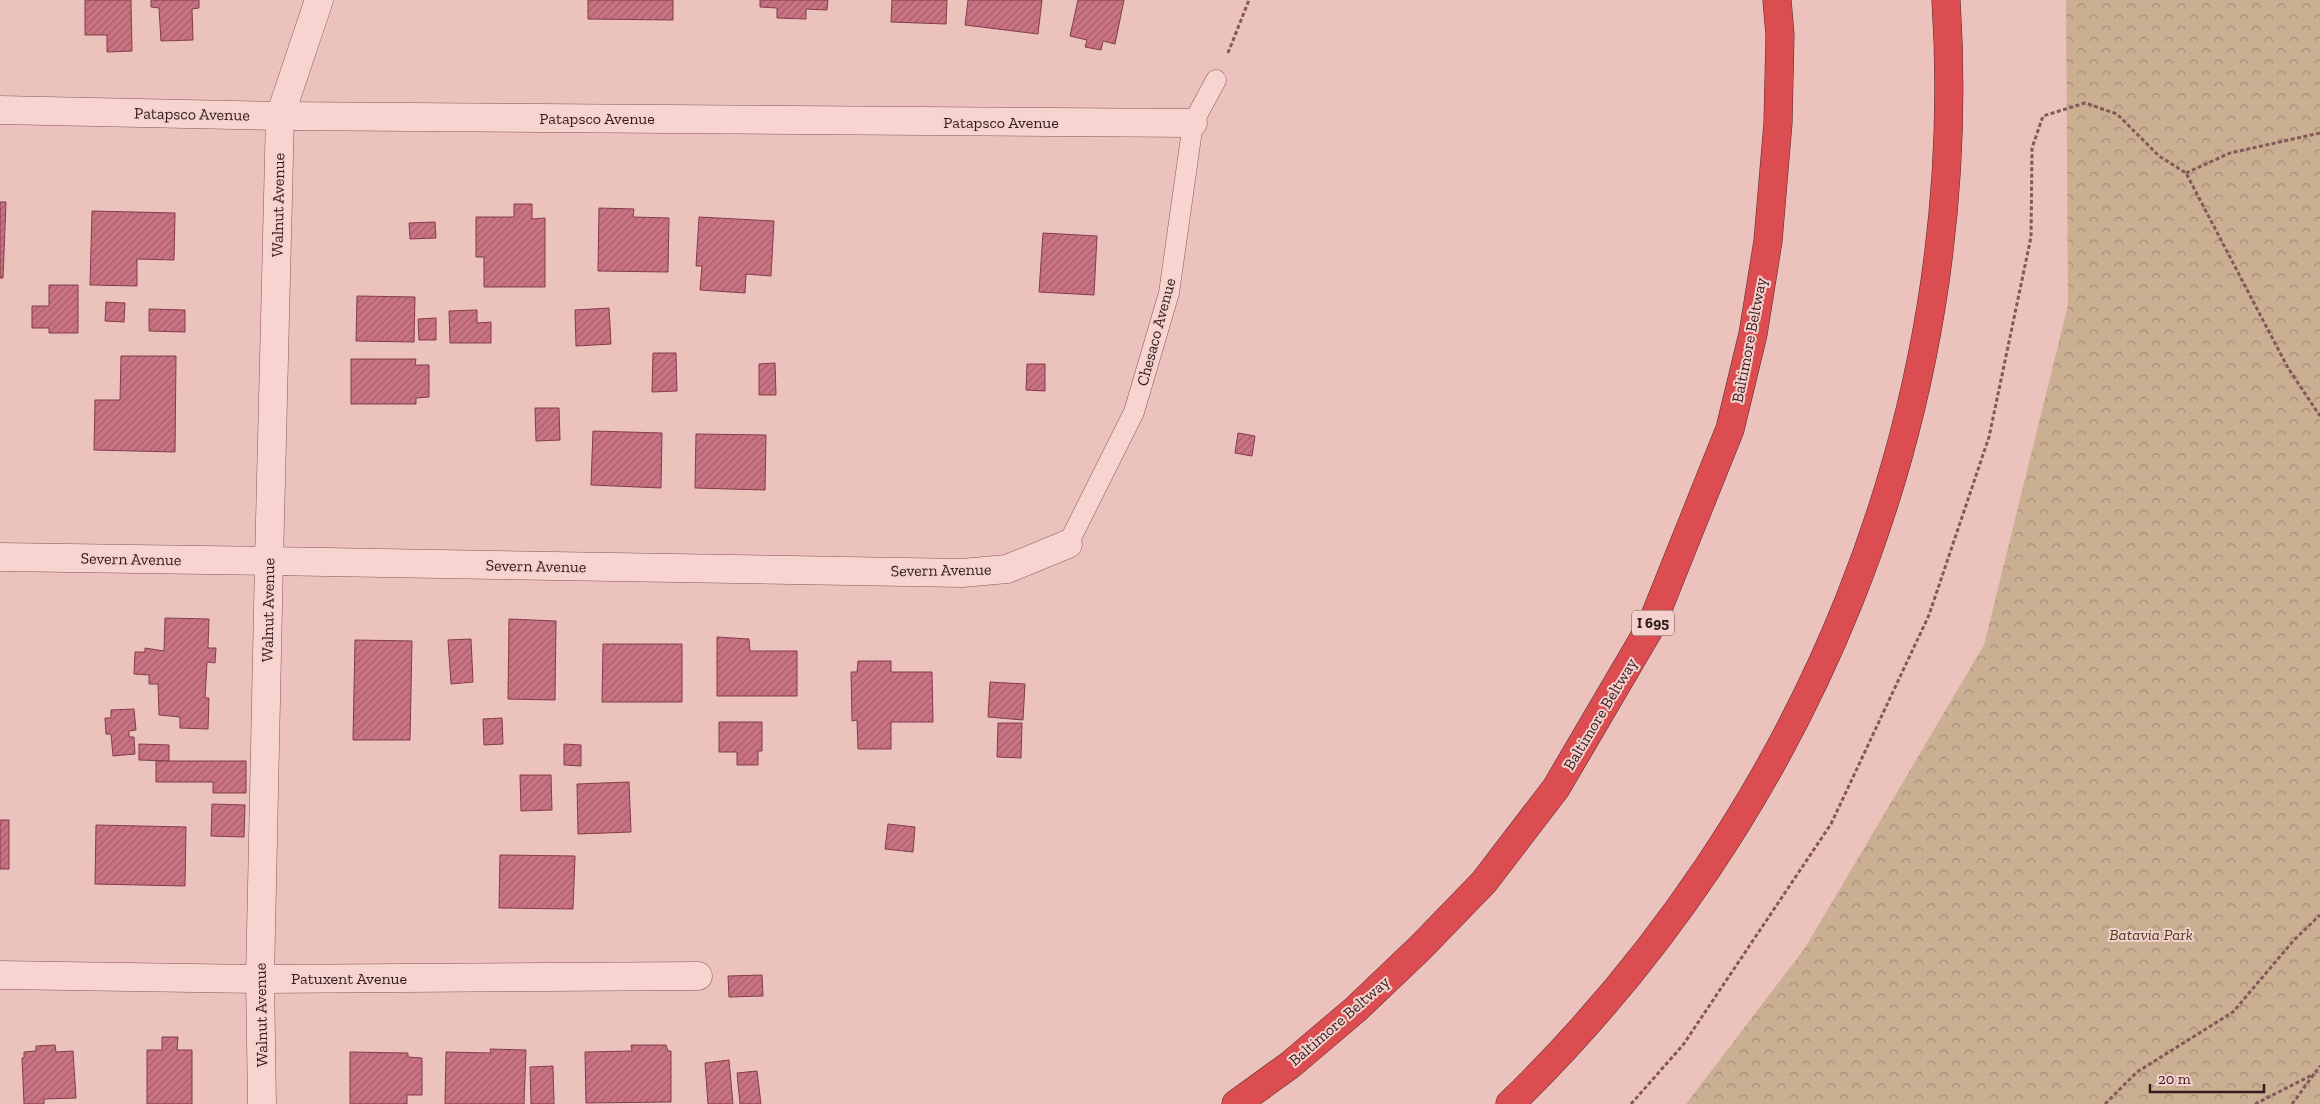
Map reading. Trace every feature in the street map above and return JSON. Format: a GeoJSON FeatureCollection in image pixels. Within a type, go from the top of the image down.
{"type":"FeatureCollection","features":[{"type":"Feature","properties":{"kind":"highway","name":"Baltimore Beltway"},"geometry":{"type":"LineString","coordinates":[[1236,1104],[1290,1065],[1356,1009],[1421,947],[1484,882],[1556,788],[1651,626],[1730,429],[1753,334],[1768,241],[1778,123],[1780,36],[1778,0]]}},
{"type":"Feature","properties":{"kind":"highway"},"geometry":{"type":"LineString","coordinates":[[1510,1104],[1540,1075],[1602,1006],[1674,918],[1741,818],[1794,723],[1841,624],[1888,493],[1919,370],[1939,257],[1949,137],[1946,0]]}},
{"type":"Feature","properties":{"kind":"street"},"geometry":{"type":"LineString","coordinates":[[280,116],[319,0]]}},
{"type":"Feature","properties":{"kind":"street","name":"Patapsco Avenue"},"geometry":{"type":"LineString","coordinates":[[0,110],[280,116],[1193,123]]}},
{"type":"Feature","properties":{"kind":"street","name":"Walnut Avenue"},"geometry":{"type":"LineString","coordinates":[[262,1104],[260,978],[280,116]]}},
{"type":"Feature","properties":{"kind":"street","name":"Severn Avenue"},"geometry":{"type":"LineString","coordinates":[[0,557],[962,572],[1007,569],[1068,544]]}},
{"type":"Feature","properties":{"kind":"street","name":"Patuxent Avenue"},"geometry":{"type":"LineString","coordinates":[[0,975],[260,978],[698,976]]}},
{"type":"Feature","properties":{"kind":"lane","name":"Chesaco Avenue"},"geometry":{"type":"LineString","coordinates":[[1068,544],[1137,402],[1169,293],[1193,123],[1216,80]]}},
{"type":"Feature","properties":{"kind":"path"},"geometry":{"type":"LineString","coordinates":[[1216,80],[1249,0]]}},
{"type":"Feature","properties":{"kind":"path"},"geometry":{"type":"LineString","coordinates":[[1631,1104],[1683,1045],[1831,824],[1929,615],[1989,437],[2031,237],[2032,148],[2043,116],[2085,103],[2117,114],[2159,156],[2186,173],[2288,368],[2320,416]]}},
{"type":"Feature","properties":{"kind":"path"},"geometry":{"type":"LineString","coordinates":[[2186,173],[2230,153],[2320,132]]}},
{"type":"Feature","properties":{"kind":"path"},"geometry":{"type":"LineString","coordinates":[[2105,1104],[2137,1072],[2233,1012],[2294,940],[2320,915]]}},
{"type":"Feature","properties":{"kind":"path"},"geometry":{"type":"LineString","coordinates":[[2292,1104],[2320,1066]]}},
{"type":"Feature","properties":{"kind":"path"},"geometry":{"type":"LineString","coordinates":[[2255,1104],[2314,1074]]}},
{"type":"Feature","properties":{"kind":"green space","name":"Batavia Park"},"geometry":{"type":"Polygon","coordinates":[[[2066,0],[2320,0],[2320,1104],[1686,1104],[1805,948],[1984,645],[2068,305],[2066,0]]]}},
{"type":"Feature","properties":{"kind":"building"},"geometry":{"type":"Polygon","coordinates":[[[85,0],[131,0],[132,51],[107,52],[107,35],[85,35],[85,0]]]}},
{"type":"Feature","properties":{"kind":"building"},"geometry":{"type":"Polygon","coordinates":[[[151,0],[199,0],[199,8],[192,9],[193,40],[161,41],[159,8],[151,7],[151,0]]]}},
{"type":"Feature","properties":{"kind":"building"},"geometry":{"type":"Polygon","coordinates":[[[588,0],[673,0],[673,20],[588,19],[588,0]]]}},
{"type":"Feature","properties":{"kind":"building"},"geometry":{"type":"Polygon","coordinates":[[[760,0],[828,0],[827,10],[806,9],[806,19],[777,18],[777,8],[760,7],[760,0]]]}},
{"type":"Feature","properties":{"kind":"building"},"geometry":{"type":"Polygon","coordinates":[[[892,0],[947,0],[946,24],[891,22],[892,0]]]}},
{"type":"Feature","properties":{"kind":"building"},"geometry":{"type":"Polygon","coordinates":[[[968,0],[1042,0],[1038,34],[965,25],[968,0]]]}},
{"type":"Feature","properties":{"kind":"building"},"geometry":{"type":"Polygon","coordinates":[[[1078,0],[1124,0],[1115,44],[1103,41],[1101,50],[1085,47],[1087,40],[1070,36],[1078,0]]]}},
{"type":"Feature","properties":{"kind":"building"},"geometry":{"type":"Polygon","coordinates":[[[0,202],[6,202],[3,278],[0,278],[0,202]]]}},
{"type":"Feature","properties":{"kind":"building"},"geometry":{"type":"Polygon","coordinates":[[[514,204],[532,204],[532,219],[545,218],[545,287],[484,287],[484,257],[476,257],[476,217],[514,217],[514,204]]]}},
{"type":"Feature","properties":{"kind":"building"},"geometry":{"type":"Polygon","coordinates":[[[599,208],[634,209],[633,217],[669,218],[668,272],[598,271],[599,208]]]}},
{"type":"Feature","properties":{"kind":"building"},"geometry":{"type":"Polygon","coordinates":[[[92,211],[175,213],[174,260],[137,259],[137,286],[90,285],[92,211]]]}},
{"type":"Feature","properties":{"kind":"building"},"geometry":{"type":"Polygon","coordinates":[[[699,217],[774,221],[771,276],[746,274],[745,293],[700,290],[702,266],[696,266],[699,217]]]}},
{"type":"Feature","properties":{"kind":"building"},"geometry":{"type":"Polygon","coordinates":[[[435,222],[436,238],[410,239],[409,223],[435,222]]]}},
{"type":"Feature","properties":{"kind":"building"},"geometry":{"type":"Polygon","coordinates":[[[1043,233],[1097,236],[1094,295],[1039,292],[1043,233]]]}},
{"type":"Feature","properties":{"kind":"building"},"geometry":{"type":"Polygon","coordinates":[[[49,285],[78,285],[78,333],[49,333],[49,328],[32,328],[32,306],[49,306],[49,285]]]}},
{"type":"Feature","properties":{"kind":"building"},"geometry":{"type":"Polygon","coordinates":[[[357,296],[415,297],[414,342],[356,341],[357,296]]]}},
{"type":"Feature","properties":{"kind":"building"},"geometry":{"type":"Polygon","coordinates":[[[106,302],[125,303],[124,322],[105,321],[106,302]]]}},
{"type":"Feature","properties":{"kind":"building"},"geometry":{"type":"Polygon","coordinates":[[[609,308],[611,344],[576,346],[575,310],[609,308]]]}},
{"type":"Feature","properties":{"kind":"building"},"geometry":{"type":"Polygon","coordinates":[[[149,309],[185,310],[185,332],[149,331],[149,309]]]}},
{"type":"Feature","properties":{"kind":"building"},"geometry":{"type":"Polygon","coordinates":[[[477,310],[477,323],[491,322],[491,343],[450,343],[449,311],[477,310]]]}},
{"type":"Feature","properties":{"kind":"building"},"geometry":{"type":"Polygon","coordinates":[[[436,318],[436,340],[419,340],[418,319],[436,318]]]}},
{"type":"Feature","properties":{"kind":"building"},"geometry":{"type":"Polygon","coordinates":[[[653,353],[676,353],[677,391],[652,392],[653,353]]]}},
{"type":"Feature","properties":{"kind":"building"},"geometry":{"type":"Polygon","coordinates":[[[121,356],[176,356],[175,452],[94,450],[95,400],[120,400],[121,356]]]}},
{"type":"Feature","properties":{"kind":"building"},"geometry":{"type":"Polygon","coordinates":[[[351,359],[416,359],[415,365],[429,365],[429,397],[416,398],[416,404],[351,404],[351,359]]]}},
{"type":"Feature","properties":{"kind":"building"},"geometry":{"type":"Polygon","coordinates":[[[775,363],[776,395],[759,395],[759,364],[775,363]]]}},
{"type":"Feature","properties":{"kind":"building"},"geometry":{"type":"Polygon","coordinates":[[[1027,364],[1045,364],[1045,391],[1026,390],[1027,364]]]}},
{"type":"Feature","properties":{"kind":"building"},"geometry":{"type":"Polygon","coordinates":[[[535,408],[559,408],[560,440],[536,441],[535,408]]]}},
{"type":"Feature","properties":{"kind":"building"},"geometry":{"type":"Polygon","coordinates":[[[593,431],[662,433],[661,488],[591,485],[593,431]]]}},
{"type":"Feature","properties":{"kind":"building"},"geometry":{"type":"Polygon","coordinates":[[[1238,433],[1255,436],[1252,456],[1235,453],[1238,433]]]}},
{"type":"Feature","properties":{"kind":"building"},"geometry":{"type":"Polygon","coordinates":[[[696,434],[766,435],[765,490],[695,488],[696,434]]]}},
{"type":"Feature","properties":{"kind":"building"},"geometry":{"type":"Polygon","coordinates":[[[165,618],[209,619],[208,648],[216,648],[215,663],[207,662],[205,698],[209,698],[208,729],[180,728],[180,717],[159,715],[158,684],[149,684],[149,675],[134,674],[135,652],[145,652],[145,648],[164,651],[165,618]]]}},
{"type":"Feature","properties":{"kind":"building"},"geometry":{"type":"Polygon","coordinates":[[[509,619],[556,621],[555,700],[508,699],[509,619]]]}},
{"type":"Feature","properties":{"kind":"building"},"geometry":{"type":"Polygon","coordinates":[[[717,637],[749,639],[750,651],[797,651],[797,696],[717,696],[717,637]]]}},
{"type":"Feature","properties":{"kind":"building"},"geometry":{"type":"Polygon","coordinates":[[[471,639],[473,682],[451,684],[448,640],[471,639]]]}},
{"type":"Feature","properties":{"kind":"building"},"geometry":{"type":"Polygon","coordinates":[[[355,640],[412,641],[410,740],[353,740],[355,640]]]}},
{"type":"Feature","properties":{"kind":"building"},"geometry":{"type":"Polygon","coordinates":[[[603,644],[682,644],[682,702],[602,702],[603,644]]]}},
{"type":"Feature","properties":{"kind":"building"},"geometry":{"type":"Polygon","coordinates":[[[858,661],[891,661],[891,672],[932,672],[933,722],[891,722],[891,749],[858,749],[857,720],[852,721],[851,672],[857,672],[858,661]]]}},
{"type":"Feature","properties":{"kind":"building"},"geometry":{"type":"Polygon","coordinates":[[[990,682],[1025,684],[1023,720],[988,717],[990,682]]]}},
{"type":"Feature","properties":{"kind":"building"},"geometry":{"type":"Polygon","coordinates":[[[134,709],[136,730],[129,731],[129,737],[134,737],[135,754],[113,756],[111,734],[106,734],[105,718],[111,718],[111,710],[134,709]]]}},
{"type":"Feature","properties":{"kind":"building"},"geometry":{"type":"Polygon","coordinates":[[[502,718],[503,744],[484,745],[483,719],[502,718]]]}},
{"type":"Feature","properties":{"kind":"building"},"geometry":{"type":"Polygon","coordinates":[[[719,722],[762,722],[762,751],[758,751],[758,765],[737,765],[737,752],[719,752],[719,722]]]}},
{"type":"Feature","properties":{"kind":"building"},"geometry":{"type":"Polygon","coordinates":[[[998,723],[1022,723],[1021,758],[997,757],[998,723]]]}},
{"type":"Feature","properties":{"kind":"building"},"geometry":{"type":"Polygon","coordinates":[[[139,744],[169,745],[169,761],[139,760],[139,744]]]}},
{"type":"Feature","properties":{"kind":"building"},"geometry":{"type":"Polygon","coordinates":[[[564,744],[581,745],[581,766],[564,765],[564,744]]]}},
{"type":"Feature","properties":{"kind":"building"},"geometry":{"type":"Polygon","coordinates":[[[156,761],[246,761],[246,793],[213,793],[213,782],[156,782],[156,761]]]}},
{"type":"Feature","properties":{"kind":"building"},"geometry":{"type":"Polygon","coordinates":[[[520,775],[551,775],[552,810],[521,811],[520,775]]]}},
{"type":"Feature","properties":{"kind":"building"},"geometry":{"type":"Polygon","coordinates":[[[629,782],[631,832],[578,834],[577,784],[629,782]]]}},
{"type":"Feature","properties":{"kind":"building"},"geometry":{"type":"Polygon","coordinates":[[[212,804],[245,805],[244,837],[211,836],[212,804]]]}},
{"type":"Feature","properties":{"kind":"building"},"geometry":{"type":"Polygon","coordinates":[[[0,820],[9,820],[9,869],[0,869],[0,820]]]}},
{"type":"Feature","properties":{"kind":"building"},"geometry":{"type":"Polygon","coordinates":[[[888,824],[915,827],[913,852],[885,849],[888,824]]]}},
{"type":"Feature","properties":{"kind":"building"},"geometry":{"type":"Polygon","coordinates":[[[96,825],[186,827],[185,886],[95,884],[96,825]]]}},
{"type":"Feature","properties":{"kind":"building"},"geometry":{"type":"Polygon","coordinates":[[[500,855],[575,856],[573,909],[499,908],[500,855]]]}},
{"type":"Feature","properties":{"kind":"building"},"geometry":{"type":"Polygon","coordinates":[[[762,975],[763,996],[729,997],[728,976],[762,975]]]}},
{"type":"Feature","properties":{"kind":"building"},"geometry":{"type":"Polygon","coordinates":[[[162,1037],[178,1037],[177,1050],[192,1050],[192,1104],[147,1104],[147,1050],[162,1050],[162,1037]]]}},
{"type":"Feature","properties":{"kind":"building"},"geometry":{"type":"Polygon","coordinates":[[[55,1045],[56,1052],[73,1051],[76,1098],[44,1099],[44,1104],[24,1104],[22,1058],[24,1058],[24,1052],[36,1051],[36,1046],[55,1045]]]}},
{"type":"Feature","properties":{"kind":"building"},"geometry":{"type":"Polygon","coordinates":[[[631,1045],[666,1045],[668,1051],[671,1051],[671,1102],[586,1103],[585,1052],[632,1051],[631,1045]]]}},
{"type":"Feature","properties":{"kind":"building"},"geometry":{"type":"Polygon","coordinates":[[[490,1049],[526,1050],[524,1104],[445,1104],[446,1052],[491,1053],[490,1049]]]}},
{"type":"Feature","properties":{"kind":"building"},"geometry":{"type":"Polygon","coordinates":[[[350,1052],[408,1053],[408,1057],[422,1058],[422,1095],[407,1095],[407,1104],[350,1104],[350,1052]]]}},
{"type":"Feature","properties":{"kind":"building"},"geometry":{"type":"Polygon","coordinates":[[[729,1060],[733,1104],[708,1104],[705,1063],[729,1060]]]}},
{"type":"Feature","properties":{"kind":"building"},"geometry":{"type":"Polygon","coordinates":[[[553,1066],[554,1104],[531,1104],[530,1067],[553,1066]]]}},
{"type":"Feature","properties":{"kind":"building"},"geometry":{"type":"Polygon","coordinates":[[[757,1071],[761,1104],[740,1104],[737,1073],[757,1071]]]}}]}
